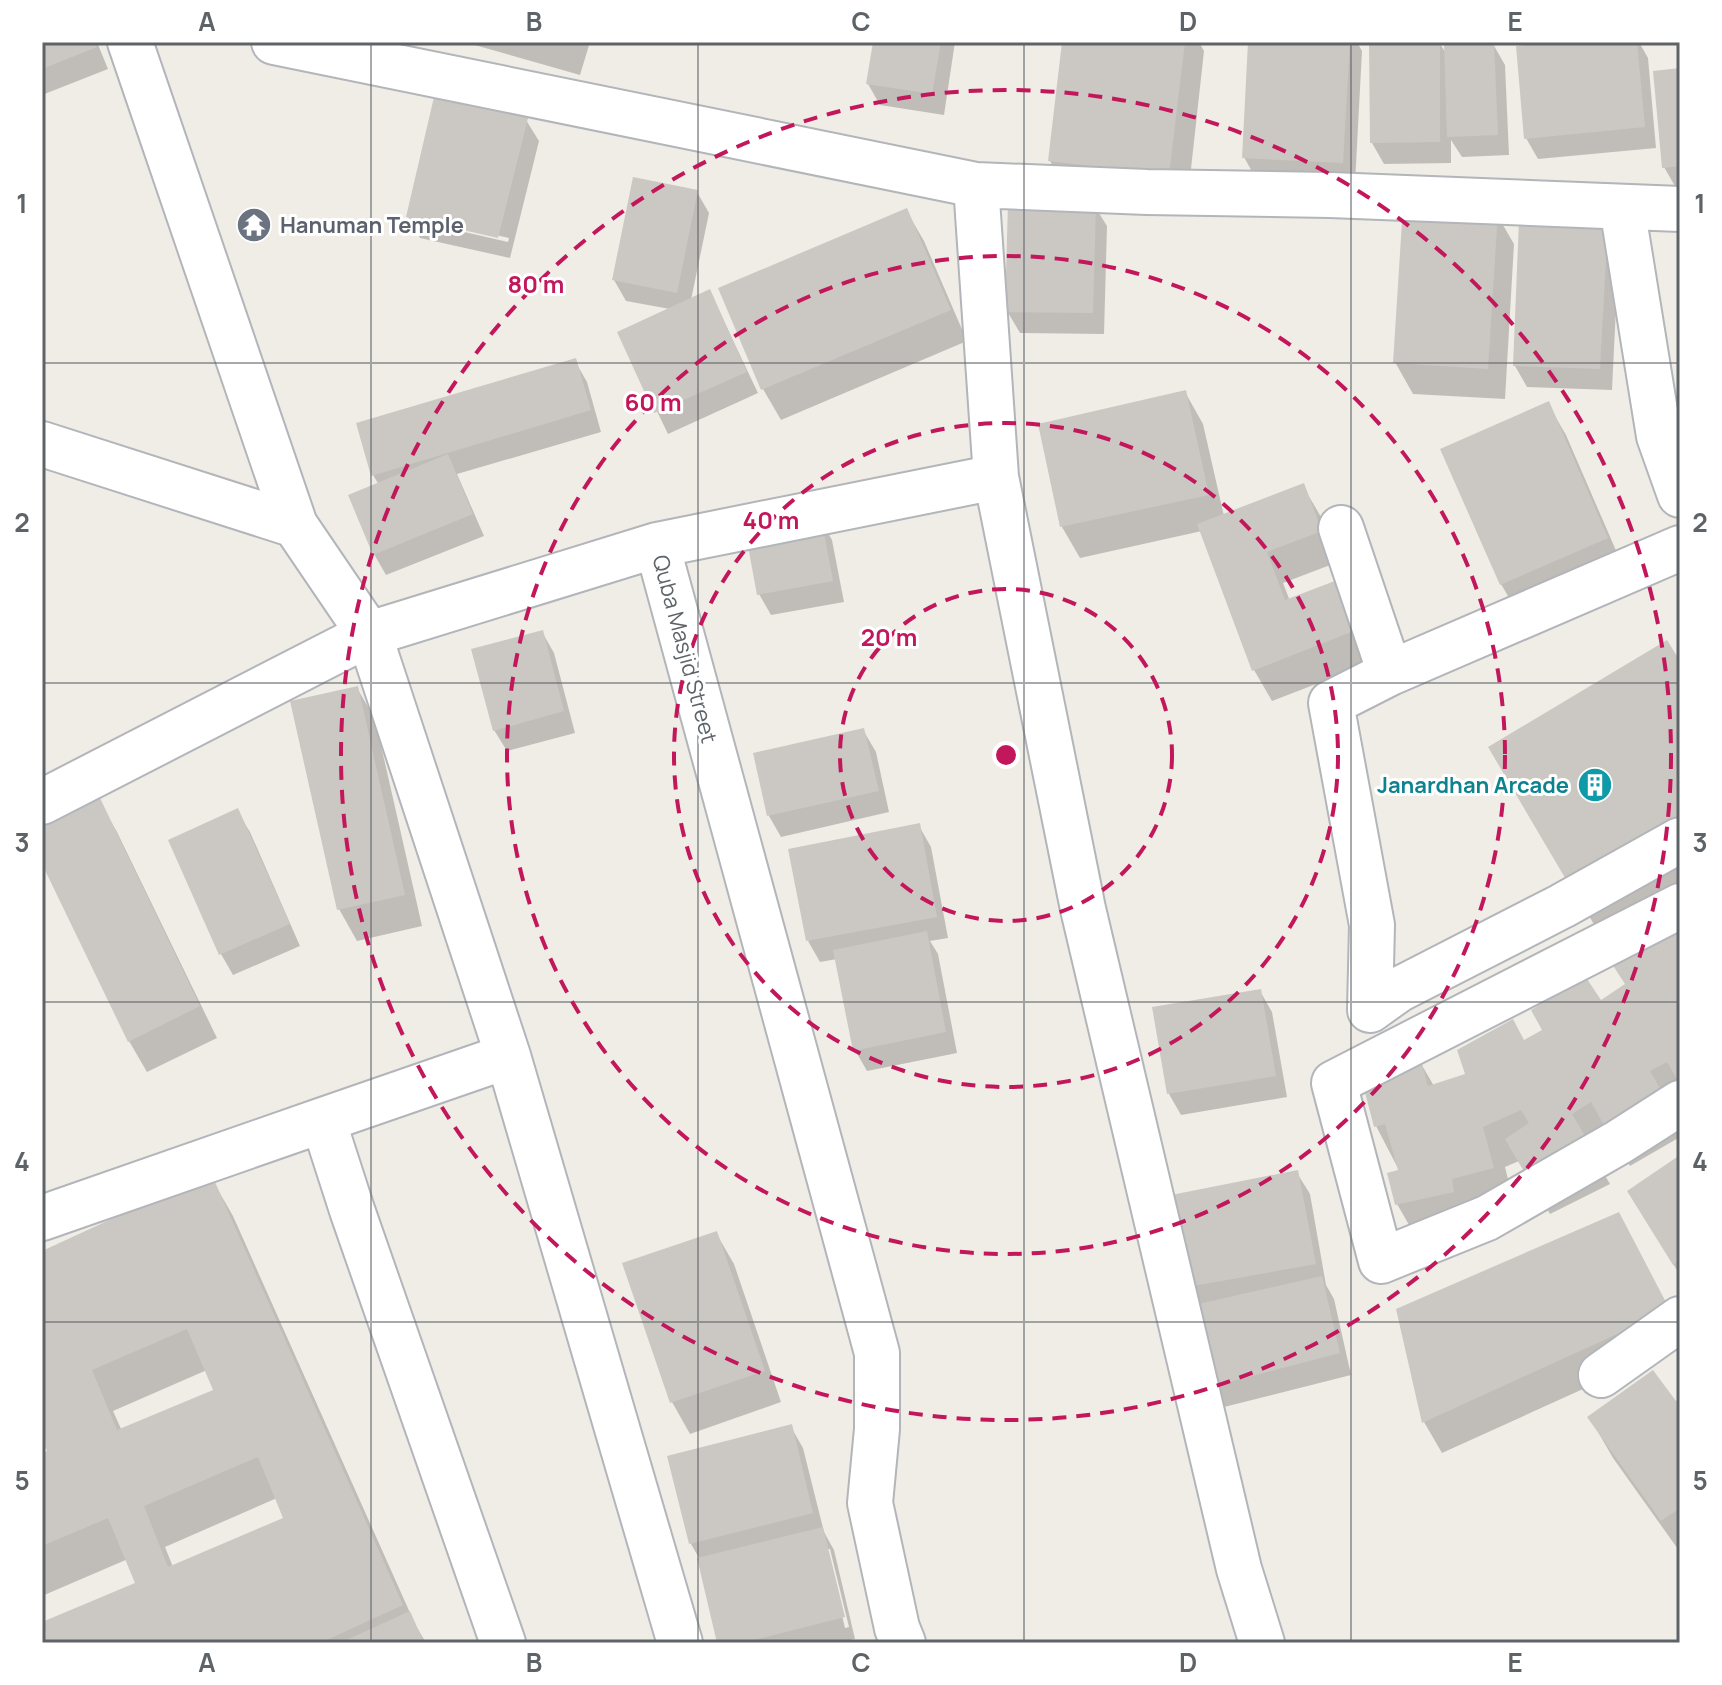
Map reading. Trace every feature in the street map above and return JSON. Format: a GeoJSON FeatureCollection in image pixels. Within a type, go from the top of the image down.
{"type":"FeatureCollection","features":[{"type":"Feature","properties":{"kind":"street"},"geometry":{"type":"LineString","coordinates":[[130,42],[295,525],[369,634],[508,1056],[680,1643]]}},
{"type":"Feature","properties":{"kind":"street"},"geometry":{"type":"LineString","coordinates":[[274,42],[976,185],[1680,209]]}},
{"type":"Feature","properties":{"kind":"street"},"geometry":{"type":"LineString","coordinates":[[976,185],[996,477],[1083,909],[1239,1569],[1262,1643]]}},
{"type":"Feature","properties":{"kind":"street"},"geometry":{"type":"LineString","coordinates":[[1622,207],[1659,436],[1680,495]]}},
{"type":"Feature","properties":{"kind":"street"},"geometry":{"type":"LineString","coordinates":[[42,444],[295,525]]}},
{"type":"Feature","properties":{"kind":"street"},"geometry":{"type":"LineString","coordinates":[[657,545],[996,477]]}},
{"type":"Feature","properties":{"kind":"street"},"geometry":{"type":"LineString","coordinates":[[1341,528],[1390,673]]}},
{"type":"Feature","properties":{"kind":"street","name":"Quba Masjid Street"},"geometry":{"type":"LineString","coordinates":[[42,802],[369,634],[657,545],[877,1353],[877,1429],[870,1503],[903,1643]]}},
{"type":"Feature","properties":{"kind":"street"},"geometry":{"type":"LineString","coordinates":[[1680,548],[1390,673],[1331,703],[1372,925],[1370,1010],[1398,990],[1562,906],[1680,840]]}},
{"type":"Feature","properties":{"kind":"street"},"geometry":{"type":"LineString","coordinates":[[1680,906],[1334,1083],[1381,1261],[1487,1218],[1680,1103]]}},
{"type":"Feature","properties":{"kind":"street"},"geometry":{"type":"LineString","coordinates":[[42,1218],[508,1056]]}},
{"type":"Feature","properties":{"kind":"street"},"geometry":{"type":"LineString","coordinates":[[323,1120],[503,1643]]}},
{"type":"Feature","properties":{"kind":"street"},"geometry":{"type":"LineString","coordinates":[[1601,1375],[1680,1319]]}},
{"type":"Feature","properties":{"kind":"building"},"geometry":{"type":"Polygon","coordinates":[[[42,42],[95,42],[97,47],[42,69],[42,42]]]}},
{"type":"Feature","properties":{"kind":"building"},"geometry":{"type":"Polygon","coordinates":[[[873,42],[941,42],[932,94],[866,84],[873,42]]]}},
{"type":"Feature","properties":{"kind":"building"},"geometry":{"type":"Polygon","coordinates":[[[1062,42],[1185,42],[1169,175],[1048,161],[1062,42]]]}},
{"type":"Feature","properties":{"kind":"building"},"geometry":{"type":"Polygon","coordinates":[[[1248,42],[1350,42],[1343,163],[1242,158],[1248,42]]]}},
{"type":"Feature","properties":{"kind":"building"},"geometry":{"type":"Polygon","coordinates":[[[1369,42],[1440,42],[1440,142],[1370,143],[1369,42]]]}},
{"type":"Feature","properties":{"kind":"building"},"geometry":{"type":"Polygon","coordinates":[[[1494,42],[1498,135],[1447,137],[1444,43],[1494,42]]]}},
{"type":"Feature","properties":{"kind":"building"},"geometry":{"type":"Polygon","coordinates":[[[1557,42],[1637,42],[1645,127],[1524,139],[1516,46],[1557,42]]]}},
{"type":"Feature","properties":{"kind":"building"},"geometry":{"type":"Polygon","coordinates":[[[1680,68],[1680,166],[1662,168],[1653,71],[1680,68]]]}},
{"type":"Feature","properties":{"kind":"building"},"geometry":{"type":"Polygon","coordinates":[[[434,97],[528,118],[498,238],[406,217],[434,97]]]}},
{"type":"Feature","properties":{"kind":"building"},"geometry":{"type":"Polygon","coordinates":[[[633,177],[698,190],[677,293],[612,280],[633,177]]]}},
{"type":"Feature","properties":{"kind":"building"},"geometry":{"type":"Polygon","coordinates":[[[1008,201],[1096,203],[1093,313],[1005,312],[1008,201]]]}},
{"type":"Feature","properties":{"kind":"building"},"geometry":{"type":"Polygon","coordinates":[[[1403,206],[1498,211],[1488,369],[1393,363],[1403,206]]]}},
{"type":"Feature","properties":{"kind":"building"},"geometry":{"type":"Polygon","coordinates":[[[907,208],[951,310],[761,390],[718,288],[907,208]]]}},
{"type":"Feature","properties":{"kind":"building"},"geometry":{"type":"Polygon","coordinates":[[[1519,220],[1608,223],[1600,369],[1513,366],[1519,220]]]}},
{"type":"Feature","properties":{"kind":"building"},"geometry":{"type":"Polygon","coordinates":[[[710,289],[747,372],[654,413],[617,332],[710,289]]]}},
{"type":"Feature","properties":{"kind":"building"},"geometry":{"type":"Polygon","coordinates":[[[576,358],[591,410],[371,476],[356,423],[576,358]]]}},
{"type":"Feature","properties":{"kind":"building"},"geometry":{"type":"Polygon","coordinates":[[[1186,390],[1209,495],[1060,527],[1038,424],[1186,390]]]}},
{"type":"Feature","properties":{"kind":"building"},"geometry":{"type":"Polygon","coordinates":[[[1549,401],[1608,538],[1500,585],[1440,449],[1549,401]]]}},
{"type":"Feature","properties":{"kind":"building"},"geometry":{"type":"Polygon","coordinates":[[[448,454],[473,514],[373,555],[348,495],[448,454]]]}},
{"type":"Feature","properties":{"kind":"building"},"geometry":{"type":"Polygon","coordinates":[[[1304,483],[1322,531],[1267,552],[1285,600],[1340,579],[1359,629],[1252,671],[1197,524],[1304,483]]]}},
{"type":"Feature","properties":{"kind":"building"},"geometry":{"type":"Polygon","coordinates":[[[821,517],[833,581],[757,595],[745,530],[821,517]]]}},
{"type":"Feature","properties":{"kind":"building"},"geometry":{"type":"Polygon","coordinates":[[[543,630],[564,711],[493,731],[471,649],[543,630]]]}},
{"type":"Feature","properties":{"kind":"building","name":"Janardhan Arcade"},"geometry":{"type":"Polygon","coordinates":[[[1667,640],[1680,661],[1680,824],[1571,888],[1488,747],[1667,640]]]}},
{"type":"Feature","properties":{"kind":"building"},"geometry":{"type":"Polygon","coordinates":[[[358,686],[405,895],[337,910],[290,701],[358,686]]]}},
{"type":"Feature","properties":{"kind":"building"},"geometry":{"type":"Polygon","coordinates":[[[864,728],[879,791],[767,816],[753,753],[864,728]]]}},
{"type":"Feature","properties":{"kind":"building"},"geometry":{"type":"Polygon","coordinates":[[[100,798],[200,1006],[128,1042],[42,864],[42,827],[100,798]]]}},
{"type":"Feature","properties":{"kind":"building"},"geometry":{"type":"Polygon","coordinates":[[[238,808],[290,924],[219,955],[168,840],[238,808]]]}},
{"type":"Feature","properties":{"kind":"building"},"geometry":{"type":"Polygon","coordinates":[[[920,823],[937,917],[806,941],[788,849],[920,823]]]}},
{"type":"Feature","properties":{"kind":"building"},"geometry":{"type":"Polygon","coordinates":[[[1680,924],[1680,1084],[1667,1062],[1650,1071],[1663,1094],[1605,1127],[1591,1102],[1572,1114],[1589,1143],[1526,1175],[1505,1139],[1529,1123],[1521,1110],[1483,1127],[1494,1168],[1452,1179],[1454,1192],[1395,1205],[1387,1173],[1398,1170],[1385,1124],[1374,1127],[1361,1077],[1421,1060],[1428,1086],[1465,1074],[1457,1050],[1513,1019],[1524,1040],[1542,1030],[1531,1010],[1585,976],[1601,1000],[1625,984],[1610,961],[1680,924]]]}},
{"type":"Feature","properties":{"kind":"building"},"geometry":{"type":"Polygon","coordinates":[[[927,931],[946,1032],[853,1051],[833,950],[927,931]]]}},
{"type":"Feature","properties":{"kind":"building"},"geometry":{"type":"Polygon","coordinates":[[[1261,989],[1276,1076],[1167,1094],[1152,1007],[1261,989]]]}},
{"type":"Feature","properties":{"kind":"building"},"geometry":{"type":"Polygon","coordinates":[[[1680,1155],[1680,1260],[1673,1265],[1627,1191],[1680,1155]]]}},
{"type":"Feature","properties":{"kind":"building"},"geometry":{"type":"Polygon","coordinates":[[[1298,1170],[1316,1264],[1182,1288],[1166,1196],[1298,1170]]]}},
{"type":"Feature","properties":{"kind":"building"},"geometry":{"type":"Polygon","coordinates":[[[211,1173],[403,1605],[320,1643],[42,1643],[42,1622],[135,1583],[108,1518],[42,1546],[42,1453],[47,1451],[42,1440],[42,1251],[211,1173]],[[187,1329],[92,1370],[117,1430],[213,1390],[187,1329]],[[258,1457],[144,1506],[168,1567],[283,1518],[258,1457]]]}},
{"type":"Feature","properties":{"kind":"building"},"geometry":{"type":"Polygon","coordinates":[[[1619,1212],[1670,1310],[1422,1423],[1396,1309],[1619,1212]]]}},
{"type":"Feature","properties":{"kind":"building"},"geometry":{"type":"Polygon","coordinates":[[[717,1231],[765,1371],[670,1403],[622,1263],[717,1231]]]}},
{"type":"Feature","properties":{"kind":"building"},"geometry":{"type":"Polygon","coordinates":[[[1322,1276],[1340,1353],[1206,1388],[1185,1307],[1322,1276]]]}},
{"type":"Feature","properties":{"kind":"building"},"geometry":{"type":"Polygon","coordinates":[[[1653,1370],[1676,1401],[1680,1398],[1680,1508],[1661,1521],[1587,1417],[1653,1370]]]}},
{"type":"Feature","properties":{"kind":"building"},"geometry":{"type":"Polygon","coordinates":[[[792,1424],[813,1513],[689,1544],[667,1456],[792,1424]]]}},
{"type":"Feature","properties":{"kind":"building"},"geometry":{"type":"Polygon","coordinates":[[[823,1527],[845,1617],[742,1643],[717,1643],[697,1558],[823,1527]]]}},
{"type":"Feature","properties":{"kind":"building"},"geometry":{"type":"Polygon","coordinates":[[[410,1611],[424,1643],[340,1643],[410,1611]]]}},
{"type":"Feature","properties":{"kind":"place","name":"Hanuman Temple"},"geometry":{"type":"Point","coordinates":[254,225]}},
{"type":"Feature","properties":{"kind":"place","name":"Janardhan Arcade"},"geometry":{"type":"Point","coordinates":[1595,785]}}]}
